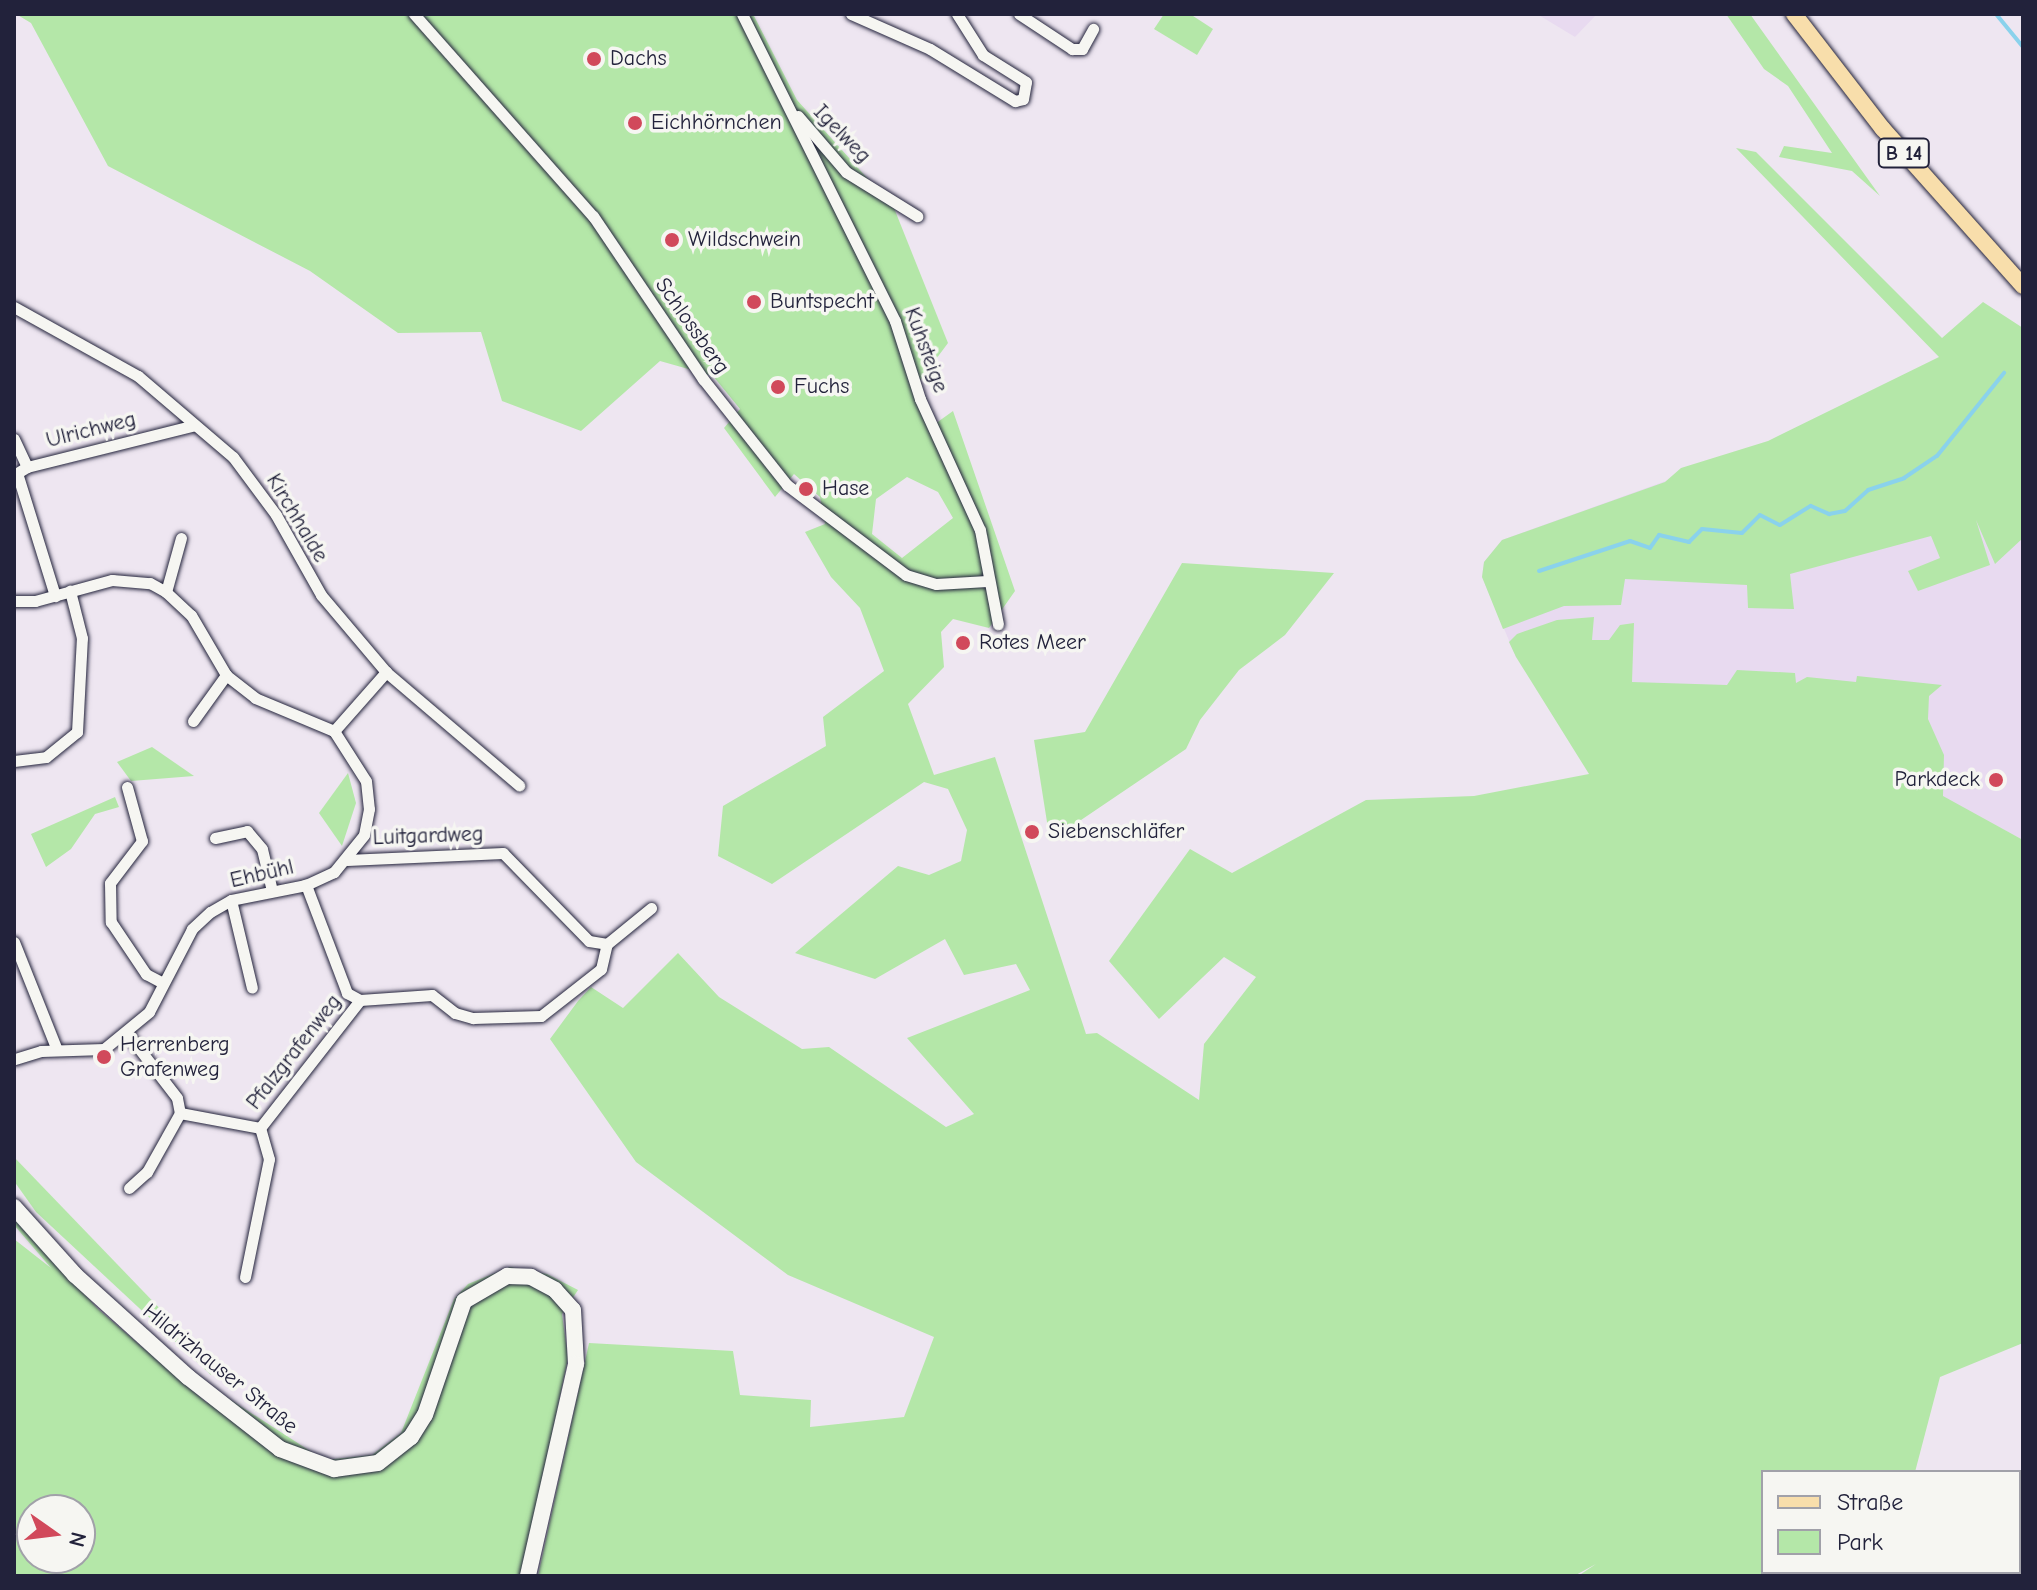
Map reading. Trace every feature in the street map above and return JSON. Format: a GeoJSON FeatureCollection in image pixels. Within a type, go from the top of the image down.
{"type":"FeatureCollection","features":[{"type":"Feature","properties":{"kind":"main road","name":"B 14"},"geometry":{"type":"LineString","coordinates":[[1794,14],[1883,129],[2023,286]]}},
{"type":"Feature","properties":{"kind":"main road","name":"Hildrizhauser Straße"},"geometry":{"type":"LineString","coordinates":[[14,1207],[75,1275],[188,1377],[280,1449],[334,1469],[378,1463],[411,1437],[425,1415],[464,1301],[507,1276],[531,1277],[555,1290],[573,1310],[576,1364],[528,1576]]}},
{"type":"Feature","properties":{"kind":"street","name":"Schlossberg"},"geometry":{"type":"LineString","coordinates":[[414,14],[593,216],[703,379],[787,485],[906,575],[936,584],[987,581]]}},
{"type":"Feature","properties":{"kind":"street"},"geometry":{"type":"LineString","coordinates":[[742,14],[784,101]]}},
{"type":"Feature","properties":{"kind":"street"},"geometry":{"type":"LineString","coordinates":[[851,14],[929,48],[1015,101],[1023,99],[1026,82],[983,55],[957,14]]}},
{"type":"Feature","properties":{"kind":"street"},"geometry":{"type":"LineString","coordinates":[[1019,14],[1072,49],[1082,49],[1093,29]]}},
{"type":"Feature","properties":{"kind":"street","name":"Kuhsteige"},"geometry":{"type":"LineString","coordinates":[[784,101],[895,321],[920,399],[980,530],[987,581],[998,624]]}},
{"type":"Feature","properties":{"kind":"street","name":"Igelweg"},"geometry":{"type":"LineString","coordinates":[[784,101],[846,172],[917,216]]}},
{"type":"Feature","properties":{"kind":"street","name":"Kirchhalde"},"geometry":{"type":"LineString","coordinates":[[14,307],[138,376],[233,457],[276,515],[321,595],[386,672],[519,785]]}},
{"type":"Feature","properties":{"kind":"street","name":"Ulrichweg"},"geometry":{"type":"LineString","coordinates":[[14,439],[27,467],[195,425]]}},
{"type":"Feature","properties":{"kind":"street"},"geometry":{"type":"LineString","coordinates":[[27,467],[17,473],[55,596]]}},
{"type":"Feature","properties":{"kind":"street"},"geometry":{"type":"LineString","coordinates":[[166,592],[181,538]]}},
{"type":"Feature","properties":{"kind":"street"},"geometry":{"type":"LineString","coordinates":[[14,601],[55,596],[129,579],[166,592],[191,615],[226,675],[255,698],[334,731],[366,781],[369,809],[364,835],[347,860]]}},
{"type":"Feature","properties":{"kind":"street"},"geometry":{"type":"LineString","coordinates":[[14,761],[46,757],[77,732],[82,638],[70,591]]}},
{"type":"Feature","properties":{"kind":"street"},"geometry":{"type":"LineString","coordinates":[[334,731],[386,672]]}},
{"type":"Feature","properties":{"kind":"street"},"geometry":{"type":"LineString","coordinates":[[193,721],[226,675]]}},
{"type":"Feature","properties":{"kind":"street"},"geometry":{"type":"LineString","coordinates":[[127,787],[142,841],[110,883],[111,922],[146,974],[163,983]]}},
{"type":"Feature","properties":{"kind":"street"},"geometry":{"type":"LineString","coordinates":[[215,838],[247,831],[262,849],[272,891]]}},
{"type":"Feature","properties":{"kind":"street","name":"Luitgardweg"},"geometry":{"type":"LineString","coordinates":[[347,860],[503,853],[589,941],[607,944]]}},
{"type":"Feature","properties":{"kind":"street","name":"Ehbühl"},"geometry":{"type":"LineString","coordinates":[[14,1059],[57,1050],[95,1052],[127,1033],[149,1012],[192,929],[231,900],[306,885],[347,860]]}},
{"type":"Feature","properties":{"kind":"street","name":"Pfalzgrafenweg"},"geometry":{"type":"LineString","coordinates":[[180,1113],[260,1128],[360,1000],[347,993],[306,885]]}},
{"type":"Feature","properties":{"kind":"street"},"geometry":{"type":"LineString","coordinates":[[231,900],[252,988]]}},
{"type":"Feature","properties":{"kind":"street"},"geometry":{"type":"LineString","coordinates":[[112,902],[123,911]]}},
{"type":"Feature","properties":{"kind":"street"},"geometry":{"type":"LineString","coordinates":[[360,1000],[432,995],[455,1013],[473,1018],[541,1016],[601,969],[607,944],[651,908]]}},
{"type":"Feature","properties":{"kind":"street"},"geometry":{"type":"LineString","coordinates":[[14,942],[57,1050]]}},
{"type":"Feature","properties":{"kind":"street"},"geometry":{"type":"LineString","coordinates":[[127,1033],[177,1098],[180,1113],[147,1172],[129,1188]]}},
{"type":"Feature","properties":{"kind":"street"},"geometry":{"type":"LineString","coordinates":[[245,1277],[269,1159],[260,1128]]}},
{"type":"Feature","properties":{"kind":"shaded area"},"geometry":{"type":"Polygon","coordinates":[[[1537,14],[1597,14],[1575,37],[1537,14]]]}},
{"type":"Feature","properties":{"kind":"shaded area"},"geometry":{"type":"Polygon","coordinates":[[[2023,352],[2023,840],[1943,797],[1661,731],[1516,657],[1482,577],[1484,562],[1502,540],[2023,352]]]}},
{"type":"Feature","properties":{"kind":"green space"},"geometry":{"type":"Polygon","coordinates":[[[16,14],[753,14],[797,100],[894,208],[948,343],[913,390],[928,429],[953,411],[1015,591],[989,628],[953,619],[941,632],[944,667],[908,704],[934,775],[995,757],[1086,1034],[1097,1033],[1199,1100],[1204,1044],[1256,977],[1224,957],[1159,1019],[1109,961],[1190,849],[1232,873],[1366,800],[1474,796],[1589,774],[1516,657],[1509,642],[1517,634],[1557,620],[1594,617],[1592,640],[1609,640],[1620,625],[1634,623],[1632,682],[1727,685],[1737,670],[1795,673],[1796,683],[1807,677],[1856,682],[1857,676],[1942,685],[1929,696],[1928,719],[1944,755],[1943,796],[2023,840],[2023,1343],[1940,1377],[1916,1470],[1761,1470],[1761,1574],[1887,1576],[1578,1576],[1596,1564],[1574,1576],[538,1576],[589,1343],[733,1351],[740,1395],[811,1400],[810,1427],[904,1417],[934,1337],[788,1275],[636,1162],[550,1039],[578,1001],[591,987],[623,1008],[678,953],[719,997],[802,1049],[829,1047],[946,1127],[974,1114],[907,1038],[1030,990],[1016,964],[964,975],[945,939],[875,979],[795,953],[898,866],[929,875],[961,861],[967,830],[948,789],[924,782],[772,884],[718,856],[723,806],[826,746],[823,717],[884,671],[860,608],[831,577],[805,532],[825,524],[820,497],[794,474],[775,497],[724,428],[740,409],[713,376],[660,361],[581,431],[502,401],[481,332],[398,333],[310,271],[108,166],[31,23],[16,14]],[[907,477],[876,499],[872,534],[902,558],[953,518],[938,492],[907,477]]]}},
{"type":"Feature","properties":{"kind":"green space"},"geometry":{"type":"Polygon","coordinates":[[[1164,14],[1190,14],[1213,29],[1197,55],[1154,29],[1164,14]]]}},
{"type":"Feature","properties":{"kind":"green space"},"geometry":{"type":"Polygon","coordinates":[[[1726,14],[1750,14],[1880,196],[1852,171],[1779,157],[1784,146],[1832,153],[1788,86],[1764,69],[1726,14]]]}},
{"type":"Feature","properties":{"kind":"green space"},"geometry":{"type":"Polygon","coordinates":[[[1736,148],[1756,152],[1942,338],[1983,302],[2023,328],[2023,538],[1995,564],[1976,520],[1990,565],[1918,591],[1908,571],[1940,558],[1931,536],[1790,574],[1794,609],[1748,608],[1747,585],[1625,579],[1621,605],[1564,606],[1503,629],[1482,577],[1484,562],[1502,540],[1665,482],[1681,468],[1768,441],[1939,357],[1736,148]]]}},
{"type":"Feature","properties":{"kind":"green space"},"geometry":{"type":"Polygon","coordinates":[[[1182,563],[1334,573],[1285,635],[1239,670],[1200,720],[1186,749],[1050,841],[1034,740],[1085,732],[1182,563]]]}},
{"type":"Feature","properties":{"kind":"green space"},"geometry":{"type":"Polygon","coordinates":[[[152,747],[194,776],[131,781],[117,762],[152,747]]]}},
{"type":"Feature","properties":{"kind":"green space"},"geometry":{"type":"Polygon","coordinates":[[[348,773],[356,803],[342,846],[319,813],[348,773]]]}},
{"type":"Feature","properties":{"kind":"green space"},"geometry":{"type":"Polygon","coordinates":[[[115,797],[119,807],[95,814],[71,849],[46,867],[31,834],[115,797]]]}},
{"type":"Feature","properties":{"kind":"green space"},"geometry":{"type":"Polygon","coordinates":[[[14,1157],[218,1369],[211,1375],[36,1212],[14,1181],[14,1157]]]}},
{"type":"Feature","properties":{"kind":"green space"},"geometry":{"type":"Polygon","coordinates":[[[14,1217],[98,1309],[207,1403],[217,1391],[324,1460],[372,1455],[401,1433],[454,1299],[468,1284],[510,1267],[547,1274],[578,1290],[562,1314],[568,1358],[522,1576],[14,1576],[14,1239],[51,1268],[14,1225],[14,1217]]]}},
{"type":"Feature","properties":{"kind":"waterway"},"geometry":{"type":"LineString","coordinates":[[1996,14],[2023,47]]}},
{"type":"Feature","properties":{"kind":"waterway"},"geometry":{"type":"LineString","coordinates":[[1539,571],[1630,541],[1650,548],[1659,535],[1689,542],[1702,529],[1742,533],[1760,515],[1780,525],[1811,506],[1829,514],[1845,511],[1868,490],[1904,478],[1937,456],[2004,373]]}},
{"type":"Feature","properties":{"kind":"place","name":"Dachs"},"geometry":{"type":"Point","coordinates":[594,59]}},
{"type":"Feature","properties":{"kind":"place","name":"Eichhörnchen"},"geometry":{"type":"Point","coordinates":[635,123]}},
{"type":"Feature","properties":{"kind":"place","name":"Wildschwein"},"geometry":{"type":"Point","coordinates":[672,240]}},
{"type":"Feature","properties":{"kind":"place","name":"Buntspecht"},"geometry":{"type":"Point","coordinates":[754,302]}},
{"type":"Feature","properties":{"kind":"place","name":"Fuchs"},"geometry":{"type":"Point","coordinates":[778,387]}},
{"type":"Feature","properties":{"kind":"place","name":"Hase"},"geometry":{"type":"Point","coordinates":[806,489]}},
{"type":"Feature","properties":{"kind":"place","name":"Rotes Meer"},"geometry":{"type":"Point","coordinates":[963,643]}},
{"type":"Feature","properties":{"kind":"place","name":"Parkdeck"},"geometry":{"type":"Point","coordinates":[1996,780]}},
{"type":"Feature","properties":{"kind":"place","name":"Siebenschläfer"},"geometry":{"type":"Point","coordinates":[1032,832]}},
{"type":"Feature","properties":{"kind":"place","name":"Herrenberg Grafenweg"},"geometry":{"type":"Point","coordinates":[104,1057]}}]}
